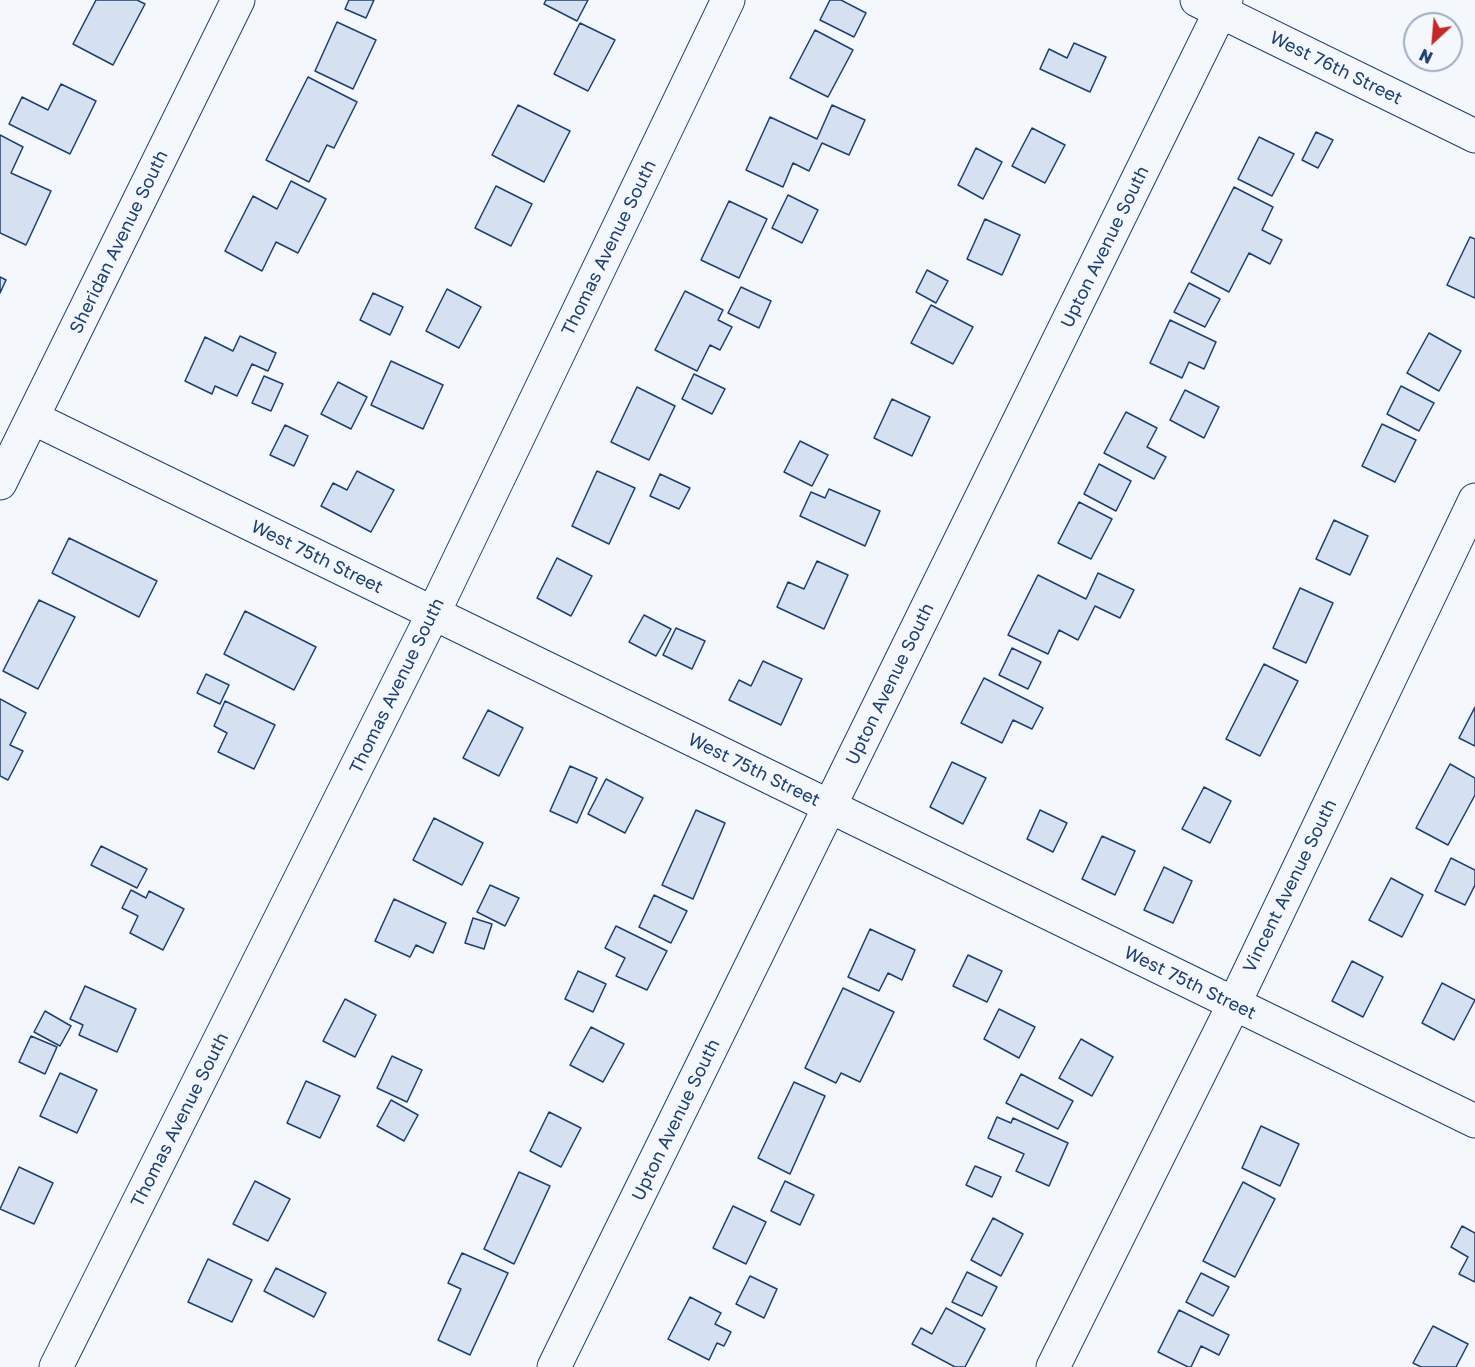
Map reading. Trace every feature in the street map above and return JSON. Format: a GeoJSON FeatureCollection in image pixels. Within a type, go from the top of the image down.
{"type":"FeatureCollection","features":[{"type":"Feature","properties":{"kind":"street","name":"Sheridan Avenue South"},"geometry":{"type":"LineString","coordinates":[[0,483],[238,0]]}},
{"type":"Feature","properties":{"kind":"street","name":"Thomas Avenue South"},"geometry":{"type":"LineString","coordinates":[[56,1367],[433,614],[729,0]]}},
{"type":"Feature","properties":{"kind":"street","name":"West 76th Street"},"geometry":{"type":"LineString","coordinates":[[1214,4],[1475,136]]}},
{"type":"Feature","properties":{"kind":"street","name":"Upton Avenue South"},"geometry":{"type":"LineString","coordinates":[[554,1367],[830,807],[1214,4]]}},
{"type":"Feature","properties":{"kind":"street","name":"West 75th Street"},"geometry":{"type":"LineString","coordinates":[[33,418],[1475,1120]]}},
{"type":"Feature","properties":{"kind":"street","name":"Vincent Avenue South"},"geometry":{"type":"LineString","coordinates":[[1053,1367],[1234,1004],[1475,500]]}},
{"type":"Feature","properties":{"kind":"building"},"geometry":{"type":"Polygon","coordinates":[[[96,0],[137,0],[145,4],[113,65],[73,44],[96,0]]]}},
{"type":"Feature","properties":{"kind":"building"},"geometry":{"type":"Polygon","coordinates":[[[349,0],[374,0],[366,18],[345,9],[349,0]]]}},
{"type":"Feature","properties":{"kind":"building"},"geometry":{"type":"Polygon","coordinates":[[[546,0],[588,0],[577,21],[544,4],[546,0]]]}},
{"type":"Feature","properties":{"kind":"building"},"geometry":{"type":"Polygon","coordinates":[[[830,0],[841,0],[866,13],[854,37],[820,20],[830,0]]]}},
{"type":"Feature","properties":{"kind":"building"},"geometry":{"type":"Polygon","coordinates":[[[337,22],[376,40],[353,89],[315,71],[337,22]]]}},
{"type":"Feature","properties":{"kind":"building"},"geometry":{"type":"Polygon","coordinates":[[[580,23],[615,40],[588,91],[554,74],[580,23]]]}},
{"type":"Feature","properties":{"kind":"building"},"geometry":{"type":"Polygon","coordinates":[[[815,30],[853,50],[828,97],[790,78],[815,30]]]}},
{"type":"Feature","properties":{"kind":"building"},"geometry":{"type":"Polygon","coordinates":[[[1074,43],[1106,57],[1090,92],[1040,69],[1049,49],[1067,58],[1074,43]]]}},
{"type":"Feature","properties":{"kind":"building"},"geometry":{"type":"Polygon","coordinates":[[[308,77],[357,102],[334,148],[327,145],[309,182],[266,160],[308,77]]]}},
{"type":"Feature","properties":{"kind":"building"},"geometry":{"type":"Polygon","coordinates":[[[61,84],[96,101],[70,154],[9,124],[22,97],[48,110],[61,84]]]}},
{"type":"Feature","properties":{"kind":"building"},"geometry":{"type":"Polygon","coordinates":[[[518,105],[570,131],[544,182],[492,155],[518,105]]]}},
{"type":"Feature","properties":{"kind":"building"},"geometry":{"type":"Polygon","coordinates":[[[832,105],[865,120],[849,155],[822,143],[809,171],[793,163],[783,187],[746,170],[770,117],[817,139],[832,105]]]}},
{"type":"Feature","properties":{"kind":"building"},"geometry":{"type":"Polygon","coordinates":[[[1032,128],[1065,145],[1045,183],[1012,166],[1032,128]]]}},
{"type":"Feature","properties":{"kind":"building"},"geometry":{"type":"Polygon","coordinates":[[[1316,132],[1333,140],[1318,168],[1302,160],[1316,132]]]}},
{"type":"Feature","properties":{"kind":"building"},"geometry":{"type":"Polygon","coordinates":[[[0,135],[23,147],[11,173],[51,191],[26,245],[0,233],[0,135]]]}},
{"type":"Feature","properties":{"kind":"building"},"geometry":{"type":"Polygon","coordinates":[[[1259,137],[1294,154],[1272,196],[1238,179],[1259,137]]]}},
{"type":"Feature","properties":{"kind":"building"},"geometry":{"type":"Polygon","coordinates":[[[976,148],[1002,162],[983,199],[958,185],[976,148]]]}},
{"type":"Feature","properties":{"kind":"building"},"geometry":{"type":"Polygon","coordinates":[[[291,181],[326,199],[298,253],[276,242],[262,271],[225,251],[253,196],[277,209],[291,181]]]}},
{"type":"Feature","properties":{"kind":"building"},"geometry":{"type":"Polygon","coordinates":[[[496,186],[532,204],[511,246],[475,228],[496,186]]]}},
{"type":"Feature","properties":{"kind":"building"},"geometry":{"type":"Polygon","coordinates":[[[1234,187],[1273,207],[1262,230],[1282,240],[1270,264],[1249,253],[1229,292],[1191,272],[1234,187]]]}},
{"type":"Feature","properties":{"kind":"building"},"geometry":{"type":"Polygon","coordinates":[[[788,195],[818,210],[802,243],[772,228],[788,195]]]}},
{"type":"Feature","properties":{"kind":"building"},"geometry":{"type":"Polygon","coordinates":[[[729,201],[767,219],[739,278],[701,260],[729,201]]]}},
{"type":"Feature","properties":{"kind":"building"},"geometry":{"type":"Polygon","coordinates":[[[985,219],[1020,235],[1002,275],[967,259],[985,219]]]}},
{"type":"Feature","properties":{"kind":"building"},"geometry":{"type":"Polygon","coordinates":[[[1470,237],[1475,239],[1475,298],[1447,285],[1470,237]]]}},
{"type":"Feature","properties":{"kind":"building"},"geometry":{"type":"Polygon","coordinates":[[[927,270],[948,281],[936,303],[916,292],[927,270]]]}},
{"type":"Feature","properties":{"kind":"building"},"geometry":{"type":"Polygon","coordinates":[[[0,277],[6,280],[0,293],[0,277]]]}},
{"type":"Feature","properties":{"kind":"building"},"geometry":{"type":"Polygon","coordinates":[[[1189,283],[1220,299],[1205,327],[1174,312],[1189,283]]]}},
{"type":"Feature","properties":{"kind":"building"},"geometry":{"type":"Polygon","coordinates":[[[741,287],[771,301],[759,328],[728,313],[741,287]]]}},
{"type":"Feature","properties":{"kind":"building"},"geometry":{"type":"Polygon","coordinates":[[[447,289],[481,307],[459,348],[426,331],[447,289]]]}},
{"type":"Feature","properties":{"kind":"building"},"geometry":{"type":"Polygon","coordinates":[[[685,291],[723,310],[718,320],[732,327],[720,350],[710,345],[697,371],[655,350],[685,291]]]}},
{"type":"Feature","properties":{"kind":"building"},"geometry":{"type":"Polygon","coordinates":[[[373,293],[403,307],[390,335],[360,320],[373,293]]]}},
{"type":"Feature","properties":{"kind":"building"},"geometry":{"type":"Polygon","coordinates":[[[931,305],[973,327],[953,364],[911,343],[931,305]]]}},
{"type":"Feature","properties":{"kind":"building"},"geometry":{"type":"Polygon","coordinates":[[[1170,320],[1216,342],[1204,369],[1189,362],[1182,378],[1150,363],[1170,320]]]}},
{"type":"Feature","properties":{"kind":"building"},"geometry":{"type":"Polygon","coordinates":[[[1429,333],[1461,351],[1439,391],[1407,373],[1429,333]]]}},
{"type":"Feature","properties":{"kind":"building"},"geometry":{"type":"Polygon","coordinates":[[[240,336],[276,353],[268,371],[252,364],[237,396],[215,386],[212,394],[185,381],[205,337],[233,351],[240,336]]]}},
{"type":"Feature","properties":{"kind":"building"},"geometry":{"type":"Polygon","coordinates":[[[391,361],[443,385],[423,429],[371,405],[391,361]]]}},
{"type":"Feature","properties":{"kind":"building"},"geometry":{"type":"Polygon","coordinates":[[[694,374],[725,389],[712,414],[682,399],[694,374]]]}},
{"type":"Feature","properties":{"kind":"building"},"geometry":{"type":"Polygon","coordinates":[[[264,376],[283,384],[271,411],[252,403],[264,376]]]}},
{"type":"Feature","properties":{"kind":"building"},"geometry":{"type":"Polygon","coordinates":[[[338,382],[367,397],[351,429],[321,414],[338,382]]]}},
{"type":"Feature","properties":{"kind":"building"},"geometry":{"type":"Polygon","coordinates":[[[1401,386],[1434,403],[1419,431],[1387,414],[1401,386]]]}},
{"type":"Feature","properties":{"kind":"building"},"geometry":{"type":"Polygon","coordinates":[[[637,387],[675,406],[649,460],[611,442],[637,387]]]}},
{"type":"Feature","properties":{"kind":"building"},"geometry":{"type":"Polygon","coordinates":[[[1185,390],[1219,407],[1204,438],[1170,420],[1185,390]]]}},
{"type":"Feature","properties":{"kind":"building"},"geometry":{"type":"Polygon","coordinates":[[[892,399],[930,417],[912,456],[874,438],[892,399]]]}},
{"type":"Feature","properties":{"kind":"building"},"geometry":{"type":"Polygon","coordinates":[[[1126,412],[1157,428],[1147,447],[1166,457],[1154,479],[1104,453],[1126,412]]]}},
{"type":"Feature","properties":{"kind":"building"},"geometry":{"type":"Polygon","coordinates":[[[1382,424],[1416,440],[1395,482],[1362,466],[1382,424]]]}},
{"type":"Feature","properties":{"kind":"building"},"geometry":{"type":"Polygon","coordinates":[[[285,425],[308,436],[294,466],[270,455],[285,425]]]}},
{"type":"Feature","properties":{"kind":"building"},"geometry":{"type":"Polygon","coordinates":[[[800,441],[828,455],[812,486],[784,472],[800,441]]]}},
{"type":"Feature","properties":{"kind":"building"},"geometry":{"type":"Polygon","coordinates":[[[1099,464],[1131,481],[1116,511],[1084,494],[1099,464]]]}},
{"type":"Feature","properties":{"kind":"building"},"geometry":{"type":"Polygon","coordinates":[[[357,471],[394,490],[371,532],[321,506],[333,483],[347,490],[357,471]]]}},
{"type":"Feature","properties":{"kind":"building"},"geometry":{"type":"Polygon","coordinates":[[[597,471],[635,488],[609,544],[572,526],[597,471]]]}},
{"type":"Feature","properties":{"kind":"building"},"geometry":{"type":"Polygon","coordinates":[[[660,474],[690,488],[679,509],[650,496],[660,474]]]}},
{"type":"Feature","properties":{"kind":"building"},"geometry":{"type":"Polygon","coordinates":[[[829,489],[880,511],[865,546],[800,516],[811,492],[825,498],[829,489]]]}},
{"type":"Feature","properties":{"kind":"building"},"geometry":{"type":"Polygon","coordinates":[[[1079,502],[1112,519],[1091,559],[1058,543],[1079,502]]]}},
{"type":"Feature","properties":{"kind":"building"},"geometry":{"type":"Polygon","coordinates":[[[1334,520],[1368,536],[1350,575],[1316,559],[1334,520]]]}},
{"type":"Feature","properties":{"kind":"building"},"geometry":{"type":"Polygon","coordinates":[[[69,538],[157,581],[139,617],[52,573],[69,538]]]}},
{"type":"Feature","properties":{"kind":"building"},"geometry":{"type":"Polygon","coordinates":[[[557,558],[592,576],[571,616],[537,598],[557,558]]]}},
{"type":"Feature","properties":{"kind":"building"},"geometry":{"type":"Polygon","coordinates":[[[817,561],[848,575],[824,629],[777,607],[788,582],[804,589],[817,561]]]}},
{"type":"Feature","properties":{"kind":"building"},"geometry":{"type":"Polygon","coordinates":[[[1098,573],[1134,590],[1120,618],[1095,606],[1078,640],[1059,630],[1048,654],[1008,635],[1038,575],[1086,599],[1098,573]]]}},
{"type":"Feature","properties":{"kind":"building"},"geometry":{"type":"Polygon","coordinates":[[[1300,588],[1333,603],[1306,663],[1273,648],[1300,588]]]}},
{"type":"Feature","properties":{"kind":"building"},"geometry":{"type":"Polygon","coordinates":[[[39,600],[75,617],[38,689],[3,671],[39,600]]]}},
{"type":"Feature","properties":{"kind":"building"},"geometry":{"type":"Polygon","coordinates":[[[245,611],[316,647],[294,690],[224,654],[245,611]]]}},
{"type":"Feature","properties":{"kind":"building"},"geometry":{"type":"Polygon","coordinates":[[[644,615],[671,629],[656,656],[629,642],[644,615]]]}},
{"type":"Feature","properties":{"kind":"building"},"geometry":{"type":"Polygon","coordinates":[[[676,628],[705,641],[692,669],[663,655],[676,628]]]}},
{"type":"Feature","properties":{"kind":"building"},"geometry":{"type":"Polygon","coordinates":[[[1012,648],[1041,662],[1028,689],[999,675],[1012,648]]]}},
{"type":"Feature","properties":{"kind":"building"},"geometry":{"type":"Polygon","coordinates":[[[763,661],[802,679],[781,725],[729,700],[739,680],[751,686],[763,661]]]}},
{"type":"Feature","properties":{"kind":"building"},"geometry":{"type":"Polygon","coordinates":[[[1264,664],[1298,681],[1260,756],[1226,739],[1264,664]]]}},
{"type":"Feature","properties":{"kind":"building"},"geometry":{"type":"Polygon","coordinates":[[[206,674],[229,685],[220,704],[197,693],[206,674]]]}},
{"type":"Feature","properties":{"kind":"building"},"geometry":{"type":"Polygon","coordinates":[[[984,678],[1043,708],[1032,729],[1013,720],[1002,743],[961,723],[984,678]]]}},
{"type":"Feature","properties":{"kind":"building"},"geometry":{"type":"Polygon","coordinates":[[[0,699],[26,713],[10,745],[23,751],[8,780],[0,776],[0,699]]]}},
{"type":"Feature","properties":{"kind":"building"},"geometry":{"type":"Polygon","coordinates":[[[225,701],[275,725],[254,769],[218,752],[227,733],[214,726],[225,701]]]}},
{"type":"Feature","properties":{"kind":"building"},"geometry":{"type":"Polygon","coordinates":[[[1475,707],[1475,746],[1459,738],[1475,707]]]}},
{"type":"Feature","properties":{"kind":"building"},"geometry":{"type":"Polygon","coordinates":[[[488,710],[523,728],[499,776],[463,758],[488,710]]]}},
{"type":"Feature","properties":{"kind":"building"},"geometry":{"type":"Polygon","coordinates":[[[952,762],[986,778],[963,824],[930,807],[952,762]]]}},
{"type":"Feature","properties":{"kind":"building"},"geometry":{"type":"Polygon","coordinates":[[[1450,764],[1475,778],[1475,795],[1448,845],[1416,828],[1450,764]]]}},
{"type":"Feature","properties":{"kind":"building"},"geometry":{"type":"Polygon","coordinates":[[[570,766],[597,778],[577,823],[550,811],[570,766]]]}},
{"type":"Feature","properties":{"kind":"building"},"geometry":{"type":"Polygon","coordinates":[[[606,779],[643,798],[625,833],[588,814],[606,779]]]}},
{"type":"Feature","properties":{"kind":"building"},"geometry":{"type":"Polygon","coordinates":[[[1204,787],[1231,801],[1210,843],[1182,829],[1204,787]]]}},
{"type":"Feature","properties":{"kind":"building"},"geometry":{"type":"Polygon","coordinates":[[[696,810],[725,823],[693,899],[662,885],[696,810]]]}},
{"type":"Feature","properties":{"kind":"building"},"geometry":{"type":"Polygon","coordinates":[[[1040,810],[1067,823],[1053,852],[1027,839],[1040,810]]]}},
{"type":"Feature","properties":{"kind":"building"},"geometry":{"type":"Polygon","coordinates":[[[434,818],[483,843],[462,885],[413,860],[434,818]]]}},
{"type":"Feature","properties":{"kind":"building"},"geometry":{"type":"Polygon","coordinates":[[[1102,836],[1135,851],[1115,895],[1082,879],[1102,836]]]}},
{"type":"Feature","properties":{"kind":"building"},"geometry":{"type":"Polygon","coordinates":[[[101,846],[147,869],[137,888],[91,865],[101,846]]]}},
{"type":"Feature","properties":{"kind":"building"},"geometry":{"type":"Polygon","coordinates":[[[1451,858],[1475,870],[1475,885],[1465,905],[1435,891],[1451,858]]]}},
{"type":"Feature","properties":{"kind":"building"},"geometry":{"type":"Polygon","coordinates":[[[1164,867],[1192,881],[1173,923],[1144,910],[1164,867]]]}},
{"type":"Feature","properties":{"kind":"building"},"geometry":{"type":"Polygon","coordinates":[[[1391,878],[1423,895],[1402,937],[1369,920],[1391,878]]]}},
{"type":"Feature","properties":{"kind":"building"},"geometry":{"type":"Polygon","coordinates":[[[490,885],[519,898],[505,926],[477,912],[490,885]]]}},
{"type":"Feature","properties":{"kind":"building"},"geometry":{"type":"Polygon","coordinates":[[[131,890],[146,898],[149,891],[184,909],[163,950],[130,933],[138,916],[122,908],[131,890]]]}},
{"type":"Feature","properties":{"kind":"building"},"geometry":{"type":"Polygon","coordinates":[[[654,895],[687,911],[671,943],[639,927],[654,895]]]}},
{"type":"Feature","properties":{"kind":"building"},"geometry":{"type":"Polygon","coordinates":[[[394,899],[446,923],[433,953],[416,945],[410,957],[375,941],[394,899]]]}},
{"type":"Feature","properties":{"kind":"building"},"geometry":{"type":"Polygon","coordinates":[[[473,918],[492,924],[484,949],[465,943],[473,918]]]}},
{"type":"Feature","properties":{"kind":"building"},"geometry":{"type":"Polygon","coordinates":[[[616,926],[667,951],[647,990],[616,976],[625,958],[605,948],[616,926]]]}},
{"type":"Feature","properties":{"kind":"building"},"geometry":{"type":"Polygon","coordinates":[[[870,929],[915,950],[902,980],[888,973],[879,991],[848,977],[870,929]]]}},
{"type":"Feature","properties":{"kind":"building"},"geometry":{"type":"Polygon","coordinates":[[[968,955],[1002,971],[987,1002],[953,986],[968,955]]]}},
{"type":"Feature","properties":{"kind":"building"},"geometry":{"type":"Polygon","coordinates":[[[1352,961],[1383,977],[1363,1017],[1332,1001],[1352,961]]]}},
{"type":"Feature","properties":{"kind":"building"},"geometry":{"type":"Polygon","coordinates":[[[578,971],[606,984],[593,1012],[565,999],[578,971]]]}},
{"type":"Feature","properties":{"kind":"building"},"geometry":{"type":"Polygon","coordinates":[[[1442,983],[1475,1000],[1454,1040],[1422,1023],[1442,983]]]}},
{"type":"Feature","properties":{"kind":"building"},"geometry":{"type":"Polygon","coordinates":[[[85,986],[136,1009],[117,1052],[79,1035],[83,1025],[70,1019],[85,986]]]}},
{"type":"Feature","properties":{"kind":"building"},"geometry":{"type":"Polygon","coordinates":[[[843,988],[894,1012],[860,1082],[841,1073],[836,1083],[805,1068],[843,988]]]}},
{"type":"Feature","properties":{"kind":"building"},"geometry":{"type":"Polygon","coordinates":[[[345,999],[376,1015],[355,1057],[323,1041],[345,999]]]}},
{"type":"Feature","properties":{"kind":"building"},"geometry":{"type":"Polygon","coordinates":[[[999,1009],[1035,1027],[1019,1058],[984,1039],[999,1009]]]}},
{"type":"Feature","properties":{"kind":"building"},"geometry":{"type":"Polygon","coordinates":[[[45,1011],[71,1026],[60,1046],[34,1032],[45,1011]]]}},
{"type":"Feature","properties":{"kind":"building"},"geometry":{"type":"Polygon","coordinates":[[[591,1027],[624,1044],[603,1082],[570,1065],[591,1027]]]}},
{"type":"Feature","properties":{"kind":"building"},"geometry":{"type":"Polygon","coordinates":[[[31,1036],[57,1047],[45,1074],[19,1062],[31,1036]]]}},
{"type":"Feature","properties":{"kind":"building"},"geometry":{"type":"Polygon","coordinates":[[[1081,1039],[1113,1057],[1092,1096],[1059,1078],[1081,1039]]]}},
{"type":"Feature","properties":{"kind":"building"},"geometry":{"type":"Polygon","coordinates":[[[392,1056],[422,1070],[407,1102],[377,1088],[392,1056]]]}},
{"type":"Feature","properties":{"kind":"building"},"geometry":{"type":"Polygon","coordinates":[[[60,1073],[97,1090],[77,1133],[40,1116],[60,1073]]]}},
{"type":"Feature","properties":{"kind":"building"},"geometry":{"type":"Polygon","coordinates":[[[1021,1074],[1073,1101],[1058,1129],[1006,1103],[1021,1074]]]}},
{"type":"Feature","properties":{"kind":"building"},"geometry":{"type":"Polygon","coordinates":[[[306,1081],[340,1096],[320,1138],[287,1123],[306,1081]]]}},
{"type":"Feature","properties":{"kind":"building"},"geometry":{"type":"Polygon","coordinates":[[[794,1082],[825,1096],[790,1174],[758,1158],[794,1082]]]}},
{"type":"Feature","properties":{"kind":"building"},"geometry":{"type":"Polygon","coordinates":[[[391,1100],[418,1115],[404,1141],[377,1126],[391,1100]]]}},
{"type":"Feature","properties":{"kind":"building"},"geometry":{"type":"Polygon","coordinates":[[[549,1112],[581,1128],[561,1167],[530,1151],[549,1112]]]}},
{"type":"Feature","properties":{"kind":"building"},"geometry":{"type":"Polygon","coordinates":[[[997,1117],[1011,1123],[1013,1118],[1068,1143],[1049,1186],[1016,1171],[1024,1154],[988,1138],[997,1117]]]}},
{"type":"Feature","properties":{"kind":"building"},"geometry":{"type":"Polygon","coordinates":[[[1261,1126],[1299,1144],[1280,1186],[1242,1168],[1261,1126]]]}},
{"type":"Feature","properties":{"kind":"building"},"geometry":{"type":"Polygon","coordinates":[[[975,1166],[1001,1177],[992,1197],[966,1185],[975,1166]]]}},
{"type":"Feature","properties":{"kind":"building"},"geometry":{"type":"Polygon","coordinates":[[[19,1167],[53,1183],[34,1224],[0,1209],[19,1167]]]}},
{"type":"Feature","properties":{"kind":"building"},"geometry":{"type":"Polygon","coordinates":[[[519,1172],[550,1186],[514,1264],[484,1249],[519,1172]]]}},
{"type":"Feature","properties":{"kind":"building"},"geometry":{"type":"Polygon","coordinates":[[[255,1181],[290,1199],[268,1241],[233,1224],[255,1181]]]}},
{"type":"Feature","properties":{"kind":"building"},"geometry":{"type":"Polygon","coordinates":[[[785,1181],[814,1195],[800,1225],[771,1211],[785,1181]]]}},
{"type":"Feature","properties":{"kind":"building"},"geometry":{"type":"Polygon","coordinates":[[[1243,1182],[1275,1199],[1235,1277],[1203,1261],[1243,1182]]]}},
{"type":"Feature","properties":{"kind":"building"},"geometry":{"type":"Polygon","coordinates":[[[733,1206],[766,1222],[746,1264],[713,1248],[733,1206]]]}},
{"type":"Feature","properties":{"kind":"building"},"geometry":{"type":"Polygon","coordinates":[[[993,1218],[1023,1234],[1001,1276],[971,1260],[993,1218]]]}},
{"type":"Feature","properties":{"kind":"building"},"geometry":{"type":"Polygon","coordinates":[[[1462,1226],[1475,1233],[1475,1282],[1459,1274],[1468,1257],[1451,1247],[1462,1226]]]}},
{"type":"Feature","properties":{"kind":"building"},"geometry":{"type":"Polygon","coordinates":[[[462,1253],[508,1273],[470,1355],[438,1340],[461,1289],[448,1283],[462,1253]]]}},
{"type":"Feature","properties":{"kind":"building"},"geometry":{"type":"Polygon","coordinates":[[[208,1259],[252,1280],[232,1322],[188,1302],[208,1259]]]}},
{"type":"Feature","properties":{"kind":"building"},"geometry":{"type":"Polygon","coordinates":[[[276,1268],[326,1293],[314,1317],[264,1291],[276,1268]]]}},
{"type":"Feature","properties":{"kind":"building"},"geometry":{"type":"Polygon","coordinates":[[[967,1272],[997,1287],[982,1316],[952,1302],[967,1272]]]}},
{"type":"Feature","properties":{"kind":"building"},"geometry":{"type":"Polygon","coordinates":[[[1201,1273],[1229,1287],[1213,1316],[1186,1302],[1201,1273]]]}},
{"type":"Feature","properties":{"kind":"building"},"geometry":{"type":"Polygon","coordinates":[[[750,1276],[777,1289],[764,1318],[736,1304],[750,1276]]]}},
{"type":"Feature","properties":{"kind":"building"},"geometry":{"type":"Polygon","coordinates":[[[690,1297],[721,1313],[715,1324],[731,1332],[724,1346],[717,1343],[709,1360],[668,1339],[690,1297]]]}},
{"type":"Feature","properties":{"kind":"building"},"geometry":{"type":"Polygon","coordinates":[[[946,1308],[985,1329],[965,1367],[955,1367],[912,1344],[921,1328],[932,1334],[946,1308]]]}},
{"type":"Feature","properties":{"kind":"building"},"geometry":{"type":"Polygon","coordinates":[[[1179,1310],[1229,1335],[1219,1355],[1201,1346],[1191,1367],[1188,1367],[1158,1352],[1179,1310]]]}},
{"type":"Feature","properties":{"kind":"building"},"geometry":{"type":"Polygon","coordinates":[[[1433,1326],[1468,1344],[1456,1367],[1421,1367],[1413,1363],[1433,1326]]]}}]}
